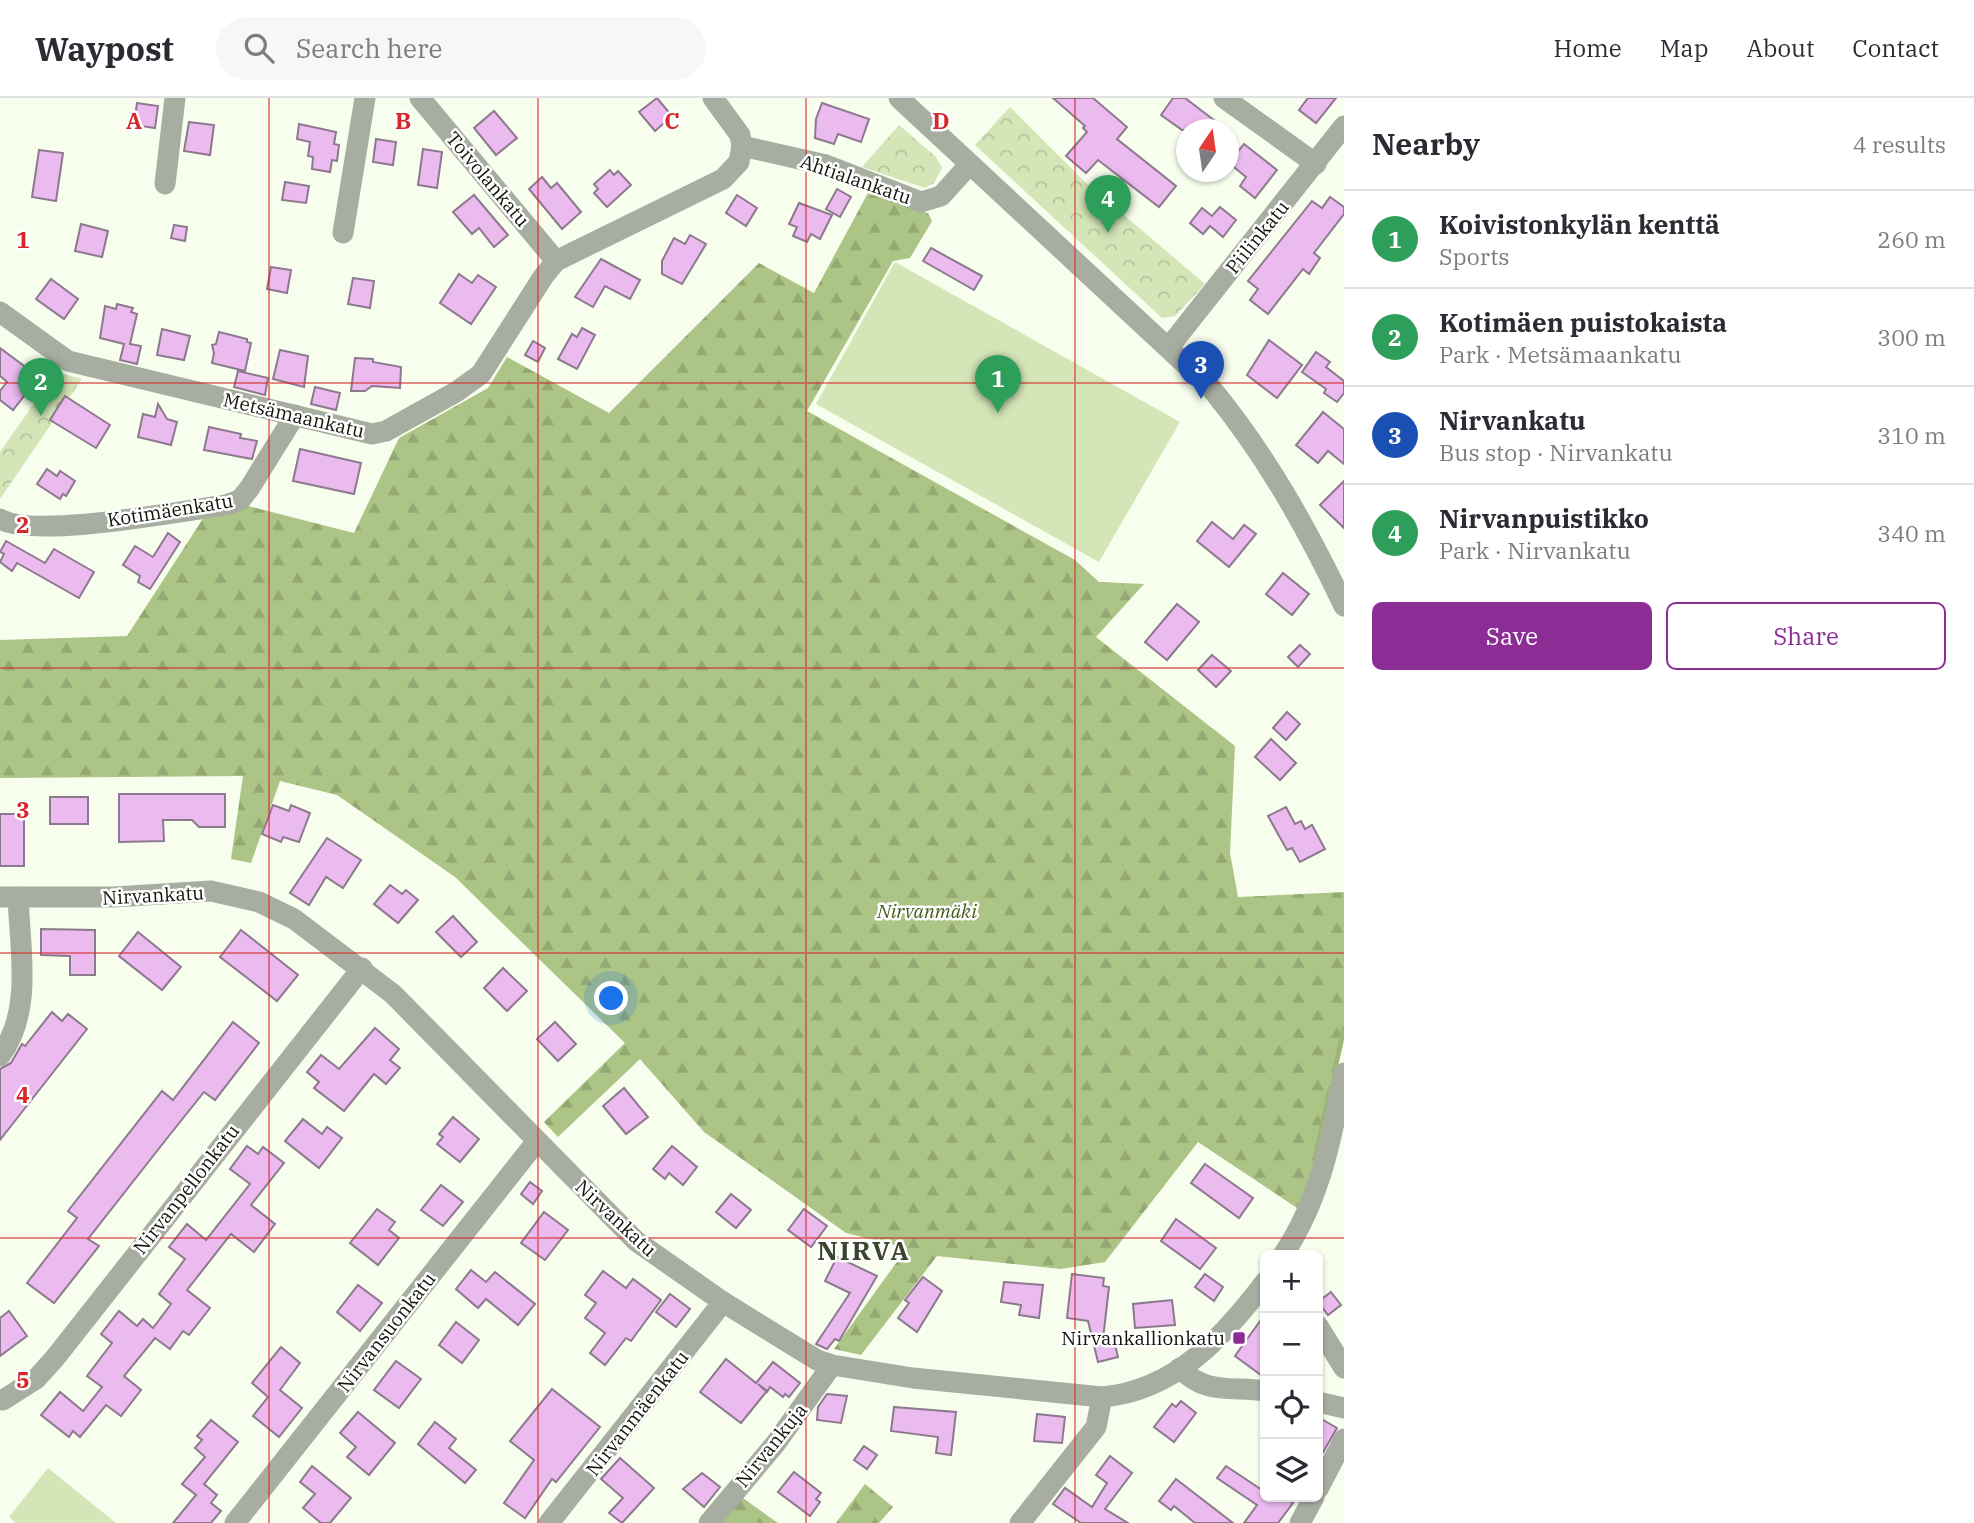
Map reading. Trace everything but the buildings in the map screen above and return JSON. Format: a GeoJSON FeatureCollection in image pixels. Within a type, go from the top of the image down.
{"type":"FeatureCollection","features":[{"type":"Feature","properties":{"kind":"street"},"geometry":{"type":"LineString","coordinates":[[165,184],[175,98]]}},
{"type":"Feature","properties":{"kind":"street"},"geometry":{"type":"LineString","coordinates":[[343,233],[365,98]]}},
{"type":"Feature","properties":{"kind":"street","name":"Toivolankatu"},"geometry":{"type":"LineString","coordinates":[[420,98],[556,261]]}},
{"type":"Feature","properties":{"kind":"street"},"geometry":{"type":"LineString","coordinates":[[713,98],[740,135],[742,146]]}},
{"type":"Feature","properties":{"kind":"street"},"geometry":{"type":"LineString","coordinates":[[899,98],[1211,388],[1249,435],[1278,480],[1344,606]]}},
{"type":"Feature","properties":{"kind":"street"},"geometry":{"type":"LineString","coordinates":[[1224,98],[1316,164]]}},
{"type":"Feature","properties":{"kind":"street","name":"Piilinkatu"},"geometry":{"type":"LineString","coordinates":[[1169,347],[1316,164],[1337,151],[1344,126]]}},
{"type":"Feature","properties":{"kind":"street","name":"Metsämaankatu"},"geometry":{"type":"LineString","coordinates":[[0,312],[68,361],[372,433],[386,431],[456,392],[481,374],[556,261],[723,179],[739,162],[742,146]]}},
{"type":"Feature","properties":{"kind":"street","name":"Ahtialankatu"},"geometry":{"type":"LineString","coordinates":[[742,146],[826,165],[921,202],[941,196],[970,164]]}},
{"type":"Feature","properties":{"kind":"street","name":"Kotimäenkatu"},"geometry":{"type":"LineString","coordinates":[[0,519],[31,527],[66,525],[226,505],[240,500],[249,489],[295,415]]}},
{"type":"Feature","properties":{"kind":"street","name":"Nirvankatu"},"geometry":{"type":"LineString","coordinates":[[9,897],[114,897],[203,891],[246,897],[300,922],[393,994],[636,1241],[723,1302],[817,1360],[832,1365],[913,1378],[1102,1397],[1130,1392],[1180,1368],[1227,1331],[1260,1288]]}},
{"type":"Feature","properties":{"kind":"street"},"geometry":{"type":"LineString","coordinates":[[5,1049],[22,999],[9,897]]}},
{"type":"Feature","properties":{"kind":"street","name":"Nirvanpellonkatu"},"geometry":{"type":"LineString","coordinates":[[3,1400],[36,1379],[55,1359],[362,968]]}},
{"type":"Feature","properties":{"kind":"street"},"geometry":{"type":"LineString","coordinates":[[1286,1250],[1306,1214],[1321,1177],[1344,1073]]}},
{"type":"Feature","properties":{"kind":"street","name":"Nirvansuonkatu"},"geometry":{"type":"LineString","coordinates":[[235,1523],[537,1141]]}},
{"type":"Feature","properties":{"kind":"street","name":"Nirvanmäenkatu"},"geometry":{"type":"LineString","coordinates":[[549,1523],[723,1302]]}},
{"type":"Feature","properties":{"kind":"street"},"geometry":{"type":"LineString","coordinates":[[1323,1334],[1344,1368]]}},
{"type":"Feature","properties":{"kind":"street","name":"Nirvankuja"},"geometry":{"type":"LineString","coordinates":[[709,1523],[776,1443],[832,1365]]}},
{"type":"Feature","properties":{"kind":"street"},"geometry":{"type":"LineString","coordinates":[[1180,1368],[1189,1378],[1206,1387],[1260,1391]]}},
{"type":"Feature","properties":{"kind":"street"},"geometry":{"type":"LineString","coordinates":[[1020,1523],[1096,1427],[1102,1397]]}},
{"type":"Feature","properties":{"kind":"street"},"geometry":{"type":"LineString","coordinates":[[1323,1403],[1344,1408]]}},
{"type":"Feature","properties":{"kind":"street"},"geometry":{"type":"LineString","coordinates":[[1323,1479],[1344,1438]]}},
{"type":"Feature","properties":{"kind":"street"},"geometry":{"type":"LineString","coordinates":[[1300,1523],[1311,1502]]}},
{"type":"Feature","properties":{"kind":"green space"},"geometry":{"type":"Polygon","coordinates":[[[1010,107],[1085,182],[1205,284],[1175,316],[1162,318],[975,145],[1010,107]]]}},
{"type":"Feature","properties":{"kind":"green space"},"geometry":{"type":"Polygon","coordinates":[[[899,125],[936,157],[942,168],[934,183],[925,188],[862,167],[899,125]]]}},
{"type":"Feature","properties":{"kind":"green space","name":"Nirvanmäki"},"geometry":{"type":"Polygon","coordinates":[[[868,193],[928,213],[932,221],[910,258],[893,261],[807,411],[1075,560],[1099,582],[1144,584],[1096,637],[1235,746],[1230,853],[1238,897],[1344,892],[1344,1028],[1316,1167],[1297,1208],[1198,1142],[1105,1262],[1061,1269],[937,1256],[861,1355],[834,1349],[907,1248],[846,1233],[704,1132],[640,1059],[558,1137],[544,1122],[625,1043],[455,877],[337,795],[280,781],[251,863],[231,859],[243,776],[0,778],[0,640],[127,636],[204,517],[248,506],[354,533],[399,438],[488,388],[507,357],[609,413],[759,263],[814,293],[868,193]]]}},
{"type":"Feature","properties":{"kind":"green space"},"geometry":{"type":"Polygon","coordinates":[[[895,262],[1180,422],[1099,562],[816,404],[895,262]]]}},
{"type":"Feature","properties":{"kind":"green space"},"geometry":{"type":"Polygon","coordinates":[[[56,372],[82,379],[0,499],[0,452],[56,372]]]}},
{"type":"Feature","properties":{"kind":"green space"},"geometry":{"type":"Polygon","coordinates":[[[48,1468],[116,1523],[16,1523],[9,1517],[48,1468]]]}},
{"type":"Feature","properties":{"kind":"green space"},"geometry":{"type":"Polygon","coordinates":[[[865,1484],[893,1507],[879,1523],[836,1523],[865,1484]]]}},
{"type":"Feature","properties":{"kind":"green space"},"geometry":{"type":"Polygon","coordinates":[[[740,1496],[778,1523],[717,1523],[740,1496]]]}},
{"type":"Feature","properties":{"kind":"waterway"},"geometry":{"type":"LineString","coordinates":[[1334,1073],[1344,1028]]}},
{"type":"Feature","properties":{"kind":"waterway"},"geometry":{"type":"LineString","coordinates":[[1316,1155],[1330,1089]]}},
{"type":"Feature","properties":{"kind":"place","name":"Nirvanpuistikko"},"geometry":{"type":"Point","coordinates":[1108,233]}},
{"type":"Feature","properties":{"kind":"place","name":"Nirvankatu"},"geometry":{"type":"Point","coordinates":[1201,399]}},
{"type":"Feature","properties":{"kind":"place","name":"Koivistonkylän kenttä"},"geometry":{"type":"Point","coordinates":[998,413]}},
{"type":"Feature","properties":{"kind":"place","name":"Kotimäen puistokaista"},"geometry":{"type":"Point","coordinates":[41,416]}},
{"type":"Feature","properties":{"kind":"place","name":"Nirvankallionkatu"},"geometry":{"type":"Point","coordinates":[1239,1338]}},
{"type":"Feature","properties":{"kind":"district","name":"NIRVA"},"geometry":{"type":"Point","coordinates":[864,1251]}}]}
